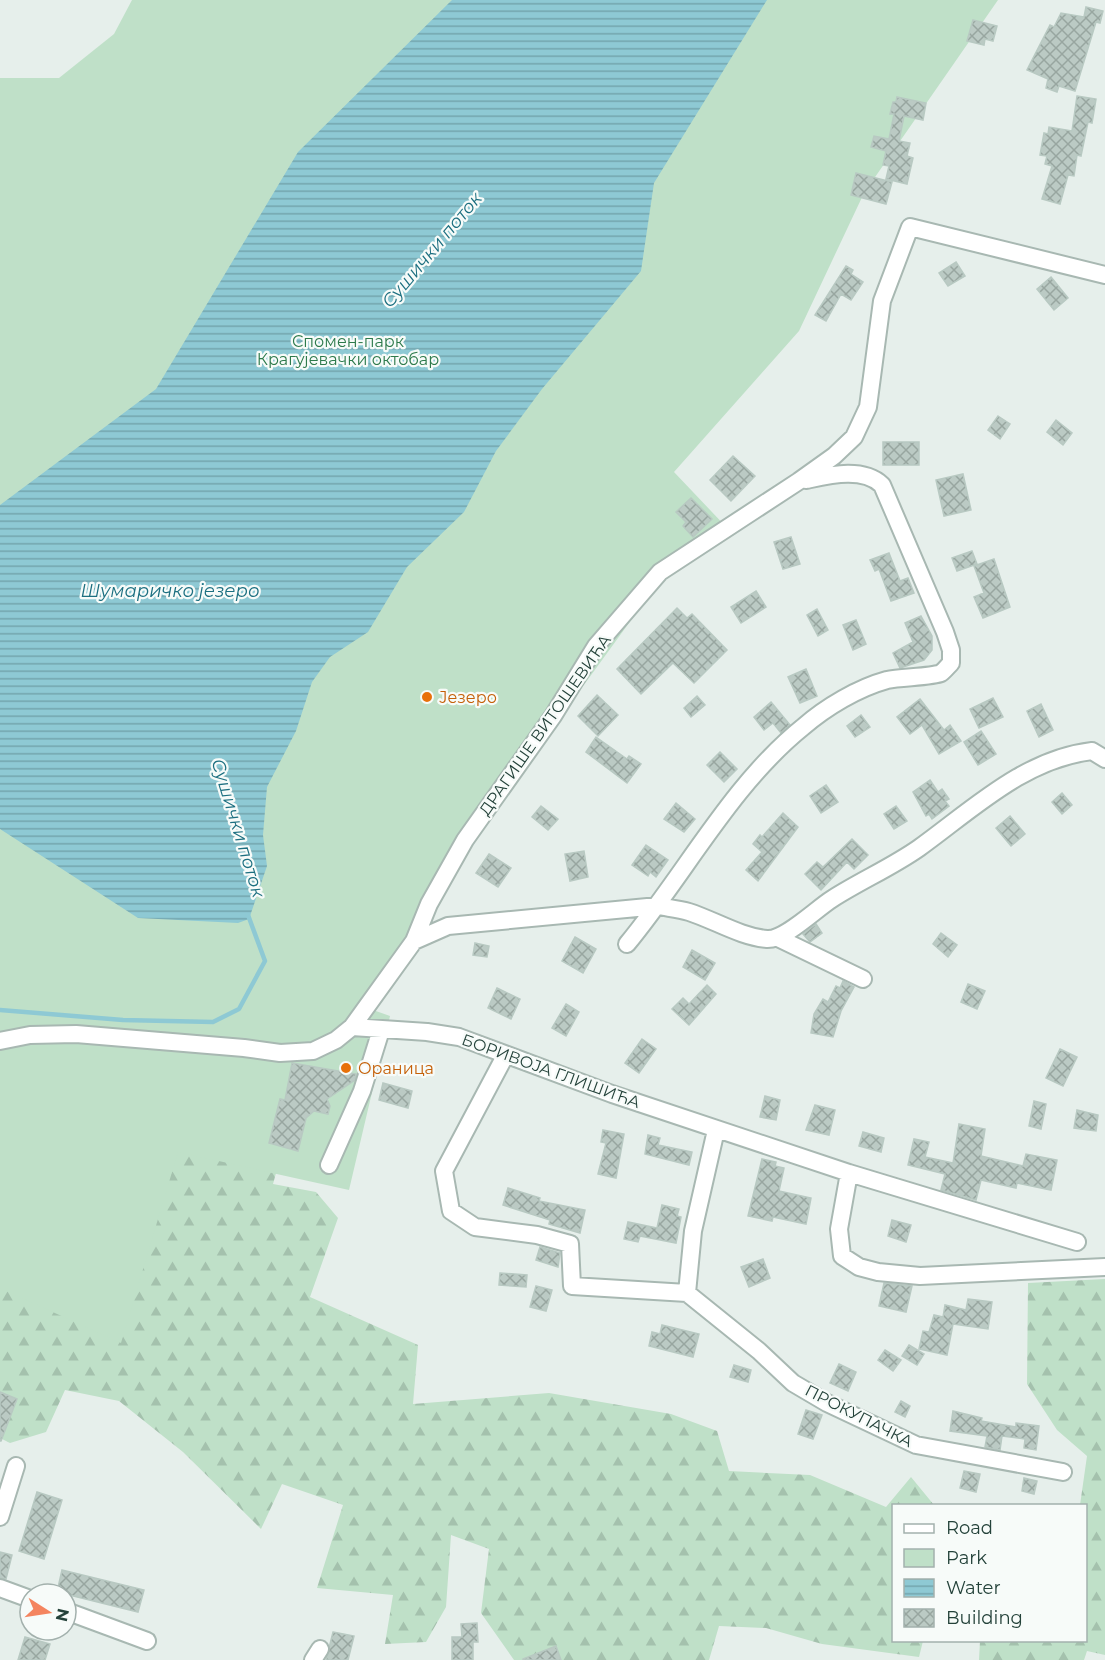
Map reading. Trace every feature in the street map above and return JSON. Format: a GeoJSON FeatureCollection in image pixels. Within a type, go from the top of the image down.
{"type":"FeatureCollection","features":[{"type":"Feature","properties":{"kind":"street","name":"ДРАГИШЕ ВИТОШЕВИЋА"},"geometry":{"type":"LineString","coordinates":[[352,1027],[414,941],[429,904],[465,840],[553,716],[596,646],[660,572],[799,482],[834,456],[854,437],[868,407],[882,301],[910,227],[1105,275]]}},
{"type":"Feature","properties":{"kind":"street"},"geometry":{"type":"LineString","coordinates":[[627,944],[658,906],[726,812],[767,762],[803,727],[846,698],[886,680],[941,673],[951,663],[951,650],[882,485],[873,476],[862,474],[821,477],[799,482]]}},
{"type":"Feature","properties":{"kind":"street"},"geometry":{"type":"LineString","coordinates":[[414,941],[448,926],[658,906],[687,911],[752,935],[767,939],[778,938],[832,899],[918,849],[987,796],[1031,770],[1076,753],[1092,751],[1105,759]]}},
{"type":"Feature","properties":{"kind":"street"},"geometry":{"type":"LineString","coordinates":[[778,938],[863,979]]}},
{"type":"Feature","properties":{"kind":"street"},"geometry":{"type":"LineString","coordinates":[[0,1041],[30,1035],[76,1034],[280,1053],[313,1051],[336,1040],[352,1027]]}},
{"type":"Feature","properties":{"kind":"street","name":"БОРИВОЈА ГЛИШИЋА"},"geometry":{"type":"LineString","coordinates":[[352,1027],[427,1032],[459,1037],[505,1056],[716,1130],[1077,1242]]}},
{"type":"Feature","properties":{"kind":"street"},"geometry":{"type":"LineString","coordinates":[[329,1165],[362,1091],[381,1030]]}},
{"type":"Feature","properties":{"kind":"street"},"geometry":{"type":"LineString","coordinates":[[505,1056],[444,1171],[451,1211],[475,1227],[537,1235],[570,1244],[572,1286],[687,1293],[693,1231],[716,1130]]}},
{"type":"Feature","properties":{"kind":"street"},"geometry":{"type":"LineString","coordinates":[[849,1173],[838,1229],[842,1256],[859,1267],[878,1272],[920,1276],[1105,1267]]}},
{"type":"Feature","properties":{"kind":"street","name":"ПРОКУПАЧКА"},"geometry":{"type":"LineString","coordinates":[[687,1293],[759,1351],[793,1383],[827,1403],[916,1445],[1063,1473]]}},
{"type":"Feature","properties":{"kind":"street"},"geometry":{"type":"LineString","coordinates":[[0,1517],[16,1466]]}},
{"type":"Feature","properties":{"kind":"street"},"geometry":{"type":"LineString","coordinates":[[0,1588],[18,1595]]}},
{"type":"Feature","properties":{"kind":"street"},"geometry":{"type":"LineString","coordinates":[[78,1615],[147,1641]]}},
{"type":"Feature","properties":{"kind":"green space","name":"Спомен-парк Крагујевачки октобар"},"geometry":{"type":"Polygon","coordinates":[[[132,0],[998,0],[864,193],[799,331],[674,472],[730,531],[670,572],[634,616],[480,828],[373,1010],[390,1016],[349,1190],[178,1152],[121,1343],[2,1289],[0,1291],[0,78],[59,78],[114,34],[132,0]]]}},
{"type":"Feature","properties":{"kind":"green space"},"geometry":{"type":"Polygon","coordinates":[[[98,1089],[281,1155],[273,1184],[316,1192],[338,1218],[310,1297],[418,1345],[413,1404],[549,1393],[671,1414],[717,1431],[729,1471],[810,1475],[886,1507],[911,1477],[933,1504],[892,1504],[892,1642],[923,1642],[919,1657],[822,1644],[766,1628],[719,1626],[709,1660],[514,1660],[481,1613],[489,1549],[451,1535],[446,1607],[426,1642],[385,1644],[393,1595],[317,1588],[343,1505],[282,1484],[261,1529],[183,1452],[119,1401],[65,1390],[46,1432],[10,1443],[0,1438],[0,1246],[98,1089]]]}},
{"type":"Feature","properties":{"kind":"green space"},"geometry":{"type":"Polygon","coordinates":[[[1105,1279],[1105,1655],[1087,1651],[1084,1660],[979,1660],[980,1642],[1087,1642],[1087,1504],[1080,1504],[1087,1456],[1057,1430],[1027,1384],[1028,1283],[1105,1279]]]}},
{"type":"Feature","properties":{"kind":"water","name":"Шумаричко језеро"},"geometry":{"type":"Polygon","coordinates":[[[452,0],[767,0],[654,183],[641,271],[542,389],[496,451],[464,512],[407,567],[368,632],[330,657],[312,682],[296,731],[267,787],[263,835],[267,866],[249,919],[238,923],[138,918],[0,829],[0,505],[156,389],[298,152],[452,0]]]}},
{"type":"Feature","properties":{"kind":"building"},"geometry":{"type":"Polygon","coordinates":[[[1086,7],[1103,11],[1100,23],[1096,22],[1075,91],[1059,86],[1057,92],[1046,88],[1048,79],[1027,70],[1050,25],[1054,27],[1061,13],[1084,17],[1086,7]]]}},
{"type":"Feature","properties":{"kind":"building"},"geometry":{"type":"Polygon","coordinates":[[[973,20],[997,26],[993,41],[985,39],[984,45],[967,41],[973,20]]]}},
{"type":"Feature","properties":{"kind":"building"},"geometry":{"type":"Polygon","coordinates":[[[1077,96],[1096,99],[1092,123],[1088,122],[1081,156],[1077,155],[1074,176],[1068,175],[1060,204],[1042,199],[1052,166],[1045,164],[1047,156],[1040,155],[1044,133],[1048,134],[1049,127],[1072,131],[1077,96]]]}},
{"type":"Feature","properties":{"kind":"building"},"geometry":{"type":"Polygon","coordinates":[[[897,97],[926,103],[923,120],[904,116],[899,141],[910,143],[907,156],[913,158],[907,184],[886,179],[889,166],[883,165],[886,151],[871,147],[874,136],[889,139],[894,114],[890,114],[897,97]]]}},
{"type":"Feature","properties":{"kind":"building"},"geometry":{"type":"Polygon","coordinates":[[[856,173],[892,182],[886,204],[851,195],[856,173]]]}},
{"type":"Feature","properties":{"kind":"building"},"geometry":{"type":"Polygon","coordinates":[[[956,262],[965,276],[948,286],[939,273],[956,262]]]}},
{"type":"Feature","properties":{"kind":"building"},"geometry":{"type":"Polygon","coordinates":[[[846,266],[853,270],[851,274],[863,282],[851,300],[841,294],[826,321],[815,315],[846,266]]]}},
{"type":"Feature","properties":{"kind":"building"},"geometry":{"type":"Polygon","coordinates":[[[1051,277],[1068,298],[1054,310],[1037,289],[1051,277]]]}},
{"type":"Feature","properties":{"kind":"building"},"geometry":{"type":"Polygon","coordinates":[[[998,416],[1010,424],[1000,439],[988,430],[998,416]]]}},
{"type":"Feature","properties":{"kind":"building"},"geometry":{"type":"Polygon","coordinates":[[[1056,420],[1072,433],[1063,445],[1047,432],[1056,420]]]}},
{"type":"Feature","properties":{"kind":"building"},"geometry":{"type":"Polygon","coordinates":[[[883,442],[919,442],[919,465],[883,465],[883,442]]]}},
{"type":"Feature","properties":{"kind":"building"},"geometry":{"type":"Polygon","coordinates":[[[733,456],[755,476],[731,501],[710,480],[733,456]]]}},
{"type":"Feature","properties":{"kind":"building"},"geometry":{"type":"Polygon","coordinates":[[[963,474],[971,510],[944,516],[936,480],[963,474]]]}},
{"type":"Feature","properties":{"kind":"building"},"geometry":{"type":"Polygon","coordinates":[[[691,498],[712,519],[693,537],[683,526],[686,522],[676,512],[691,498]]]}},
{"type":"Feature","properties":{"kind":"building"},"geometry":{"type":"Polygon","coordinates":[[[791,537],[800,564],[783,569],[774,542],[791,537]]]}},
{"type":"Feature","properties":{"kind":"building"},"geometry":{"type":"Polygon","coordinates":[[[972,551],[977,564],[957,571],[952,558],[972,551]]]}},
{"type":"Feature","properties":{"kind":"building"},"geometry":{"type":"Polygon","coordinates":[[[889,553],[900,581],[908,578],[914,593],[891,601],[879,569],[875,571],[870,560],[889,553]]]}},
{"type":"Feature","properties":{"kind":"building"},"geometry":{"type":"Polygon","coordinates":[[[994,559],[1010,607],[983,618],[974,597],[984,593],[974,566],[994,559]]]}},
{"type":"Feature","properties":{"kind":"building"},"geometry":{"type":"Polygon","coordinates":[[[756,591],[766,607],[741,623],[731,607],[756,591]]]}},
{"type":"Feature","properties":{"kind":"building"},"geometry":{"type":"Polygon","coordinates":[[[677,608],[687,618],[692,614],[727,650],[694,683],[673,663],[641,694],[617,669],[677,608]]]}},
{"type":"Feature","properties":{"kind":"building"},"geometry":{"type":"Polygon","coordinates":[[[817,609],[828,630],[818,636],[807,615],[817,609]]]}},
{"type":"Feature","properties":{"kind":"building"},"geometry":{"type":"Polygon","coordinates":[[[921,616],[932,636],[932,650],[924,660],[900,668],[893,653],[913,642],[905,623],[921,616]]]}},
{"type":"Feature","properties":{"kind":"building"},"geometry":{"type":"Polygon","coordinates":[[[856,620],[866,644],[853,650],[843,625],[856,620]]]}},
{"type":"Feature","properties":{"kind":"building"},"geometry":{"type":"Polygon","coordinates":[[[806,669],[817,696],[800,703],[788,677],[806,669]]]}},
{"type":"Feature","properties":{"kind":"building"},"geometry":{"type":"Polygon","coordinates":[[[597,695],[618,715],[598,736],[578,716],[597,695]]]}},
{"type":"Feature","properties":{"kind":"building"},"geometry":{"type":"Polygon","coordinates":[[[697,696],[705,705],[691,717],[684,708],[697,696]]]}},
{"type":"Feature","properties":{"kind":"building"},"geometry":{"type":"Polygon","coordinates":[[[993,698],[1003,717],[979,728],[970,709],[993,698]]]}},
{"type":"Feature","properties":{"kind":"building"},"geometry":{"type":"Polygon","coordinates":[[[920,699],[944,730],[950,725],[961,741],[939,754],[922,725],[910,734],[897,717],[920,699]]]}},
{"type":"Feature","properties":{"kind":"building"},"geometry":{"type":"Polygon","coordinates":[[[771,702],[790,725],[781,733],[773,723],[764,730],[754,717],[771,702]]]}},
{"type":"Feature","properties":{"kind":"building"},"geometry":{"type":"Polygon","coordinates":[[[1041,704],[1053,730],[1039,737],[1027,711],[1041,704]]]}},
{"type":"Feature","properties":{"kind":"building"},"geometry":{"type":"Polygon","coordinates":[[[861,715],[870,727],[855,737],[847,726],[861,715]]]}},
{"type":"Feature","properties":{"kind":"building"},"geometry":{"type":"Polygon","coordinates":[[[981,731],[996,754],[978,765],[964,742],[981,731]]]}},
{"type":"Feature","properties":{"kind":"building"},"geometry":{"type":"Polygon","coordinates":[[[596,737],[627,759],[629,756],[641,764],[627,783],[586,752],[596,737]]]}},
{"type":"Feature","properties":{"kind":"building"},"geometry":{"type":"Polygon","coordinates":[[[720,752],[737,769],[724,782],[707,765],[720,752]]]}},
{"type":"Feature","properties":{"kind":"building"},"geometry":{"type":"Polygon","coordinates":[[[930,780],[938,792],[942,789],[949,799],[945,801],[949,806],[932,819],[929,814],[926,816],[913,792],[930,780]]]}},
{"type":"Feature","properties":{"kind":"building"},"geometry":{"type":"Polygon","coordinates":[[[826,785],[838,802],[821,813],[810,796],[826,785]]]}},
{"type":"Feature","properties":{"kind":"building"},"geometry":{"type":"Polygon","coordinates":[[[1062,793],[1072,805],[1062,814],[1052,802],[1062,793]]]}},
{"type":"Feature","properties":{"kind":"building"},"geometry":{"type":"Polygon","coordinates":[[[676,803],[695,819],[684,832],[664,819],[676,803]]]}},
{"type":"Feature","properties":{"kind":"building"},"geometry":{"type":"Polygon","coordinates":[[[541,806],[558,819],[548,830],[532,817],[541,806]]]}},
{"type":"Feature","properties":{"kind":"building"},"geometry":{"type":"Polygon","coordinates":[[[896,806],[907,821],[894,829],[884,814],[896,806]]]}},
{"type":"Feature","properties":{"kind":"building"},"geometry":{"type":"Polygon","coordinates":[[[783,813],[798,827],[758,881],[746,870],[762,852],[753,844],[783,813]]]}},
{"type":"Feature","properties":{"kind":"building"},"geometry":{"type":"Polygon","coordinates":[[[1010,816],[1025,834],[1011,846],[996,828],[1010,816]]]}},
{"type":"Feature","properties":{"kind":"building"},"geometry":{"type":"Polygon","coordinates":[[[852,839],[868,855],[854,869],[847,862],[821,890],[805,874],[817,862],[823,867],[852,839]]]}},
{"type":"Feature","properties":{"kind":"building"},"geometry":{"type":"Polygon","coordinates":[[[646,845],[668,860],[656,877],[650,872],[648,876],[632,865],[646,845]]]}},
{"type":"Feature","properties":{"kind":"building"},"geometry":{"type":"Polygon","coordinates":[[[584,851],[588,877],[570,881],[565,854],[584,851]]]}},
{"type":"Feature","properties":{"kind":"building"},"geometry":{"type":"Polygon","coordinates":[[[489,854],[511,868],[498,887],[476,873],[489,854]]]}},
{"type":"Feature","properties":{"kind":"building"},"geometry":{"type":"Polygon","coordinates":[[[816,924],[822,933],[810,942],[803,934],[816,924]]]}},
{"type":"Feature","properties":{"kind":"building"},"geometry":{"type":"Polygon","coordinates":[[[941,933],[957,945],[948,957],[933,944],[941,933]]]}},
{"type":"Feature","properties":{"kind":"building"},"geometry":{"type":"Polygon","coordinates":[[[575,937],[596,949],[583,973],[562,961],[575,937]]]}},
{"type":"Feature","properties":{"kind":"building"},"geometry":{"type":"Polygon","coordinates":[[[475,943],[489,946],[487,957],[473,955],[475,943]]]}},
{"type":"Feature","properties":{"kind":"building"},"geometry":{"type":"Polygon","coordinates":[[[692,950],[715,963],[705,980],[683,967],[692,950]]]}},
{"type":"Feature","properties":{"kind":"building"},"geometry":{"type":"Polygon","coordinates":[[[843,981],[854,987],[841,1011],[833,1037],[811,1033],[814,1014],[823,999],[828,1002],[836,986],[840,988],[843,981]]]}},
{"type":"Feature","properties":{"kind":"building"},"geometry":{"type":"Polygon","coordinates":[[[968,984],[985,991],[977,1009],[961,1002],[968,984]]]}},
{"type":"Feature","properties":{"kind":"building"},"geometry":{"type":"Polygon","coordinates":[[[707,985],[716,994],[689,1025],[672,1009],[683,998],[689,1004],[707,985]]]}},
{"type":"Feature","properties":{"kind":"building"},"geometry":{"type":"Polygon","coordinates":[[[497,988],[520,999],[511,1019],[488,1008],[497,988]]]}},
{"type":"Feature","properties":{"kind":"building"},"geometry":{"type":"Polygon","coordinates":[[[566,1004],[579,1012],[566,1036],[552,1028],[566,1004]]]}},
{"type":"Feature","properties":{"kind":"building"},"geometry":{"type":"Polygon","coordinates":[[[642,1039],[656,1049],[639,1073],[625,1063],[642,1039]]]}},
{"type":"Feature","properties":{"kind":"building"},"geometry":{"type":"Polygon","coordinates":[[[1060,1049],[1077,1057],[1063,1086],[1046,1078],[1060,1049]]]}},
{"type":"Feature","properties":{"kind":"building"},"geometry":{"type":"Polygon","coordinates":[[[292,1063],[356,1074],[355,1080],[327,1099],[330,1106],[328,1114],[314,1111],[306,1118],[298,1151],[269,1143],[280,1099],[285,1100],[292,1063]]]}},
{"type":"Feature","properties":{"kind":"building"},"geometry":{"type":"Polygon","coordinates":[[[383,1083],[412,1091],[408,1108],[379,1100],[383,1083]]]}},
{"type":"Feature","properties":{"kind":"building"},"geometry":{"type":"Polygon","coordinates":[[[765,1096],[780,1100],[776,1120],[760,1117],[765,1096]]]}},
{"type":"Feature","properties":{"kind":"building"},"geometry":{"type":"Polygon","coordinates":[[[1034,1101],[1046,1104],[1041,1129],[1029,1126],[1034,1101]]]}},
{"type":"Feature","properties":{"kind":"building"},"geometry":{"type":"Polygon","coordinates":[[[815,1105],[835,1110],[829,1135],[806,1130],[815,1105]]]}},
{"type":"Feature","properties":{"kind":"building"},"geometry":{"type":"Polygon","coordinates":[[[1077,1110],[1098,1115],[1096,1131],[1074,1128],[1077,1110]]]}},
{"type":"Feature","properties":{"kind":"building"},"geometry":{"type":"Polygon","coordinates":[[[959,1124],[985,1129],[981,1156],[1023,1166],[1026,1154],[1057,1160],[1051,1190],[1017,1183],[1016,1188],[981,1180],[976,1200],[941,1190],[945,1174],[908,1165],[914,1139],[929,1142],[925,1157],[953,1163],[959,1124]]]}},
{"type":"Feature","properties":{"kind":"building"},"geometry":{"type":"Polygon","coordinates":[[[603,1130],[624,1134],[616,1178],[598,1174],[606,1143],[601,1142],[603,1130]]]}},
{"type":"Feature","properties":{"kind":"building"},"geometry":{"type":"Polygon","coordinates":[[[863,1132],[884,1138],[881,1152],[859,1146],[863,1132]]]}},
{"type":"Feature","properties":{"kind":"building"},"geometry":{"type":"Polygon","coordinates":[[[648,1135],[660,1138],[658,1145],[692,1152],[689,1165],[645,1154],[648,1135]]]}},
{"type":"Feature","properties":{"kind":"building"},"geometry":{"type":"Polygon","coordinates":[[[762,1159],[776,1162],[775,1166],[784,1168],[779,1191],[811,1198],[806,1224],[773,1217],[772,1221],[748,1216],[762,1159]]]}},
{"type":"Feature","properties":{"kind":"building"},"geometry":{"type":"Polygon","coordinates":[[[508,1188],[540,1198],[539,1201],[585,1210],[580,1233],[549,1224],[550,1220],[503,1205],[508,1188]]]}},
{"type":"Feature","properties":{"kind":"building"},"geometry":{"type":"Polygon","coordinates":[[[662,1205],[679,1209],[677,1216],[681,1217],[676,1243],[640,1236],[638,1242],[624,1239],[628,1222],[657,1228],[662,1205]]]}},
{"type":"Feature","properties":{"kind":"building"},"geometry":{"type":"Polygon","coordinates":[[[892,1220],[911,1225],[906,1242],[888,1236],[892,1220]]]}},
{"type":"Feature","properties":{"kind":"building"},"geometry":{"type":"Polygon","coordinates":[[[540,1247],[560,1253],[558,1267],[536,1260],[540,1247]]]}},
{"type":"Feature","properties":{"kind":"building"},"geometry":{"type":"Polygon","coordinates":[[[763,1259],[770,1278],[749,1287],[741,1267],[763,1259]]]}},
{"type":"Feature","properties":{"kind":"building"},"geometry":{"type":"Polygon","coordinates":[[[500,1273],[527,1275],[526,1287],[499,1285],[500,1273]]]}},
{"type":"Feature","properties":{"kind":"building"},"geometry":{"type":"Polygon","coordinates":[[[884,1283],[912,1286],[906,1312],[879,1306],[884,1283]]]}},
{"type":"Feature","properties":{"kind":"building"},"geometry":{"type":"Polygon","coordinates":[[[536,1286],[552,1290],[546,1311],[530,1307],[536,1286]]]}},
{"type":"Feature","properties":{"kind":"building"},"geometry":{"type":"Polygon","coordinates":[[[968,1299],[992,1302],[988,1329],[953,1324],[947,1355],[919,1349],[923,1331],[929,1332],[934,1315],[943,1317],[945,1305],[966,1310],[968,1299]]]}},
{"type":"Feature","properties":{"kind":"building"},"geometry":{"type":"Polygon","coordinates":[[[662,1325],[699,1334],[693,1357],[649,1346],[652,1332],[660,1334],[662,1325]]]}},
{"type":"Feature","properties":{"kind":"building"},"geometry":{"type":"Polygon","coordinates":[[[909,1345],[924,1354],[917,1365],[902,1356],[909,1345]]]}},
{"type":"Feature","properties":{"kind":"building"},"geometry":{"type":"Polygon","coordinates":[[[885,1350],[901,1360],[893,1371],[878,1360],[885,1350]]]}},
{"type":"Feature","properties":{"kind":"building"},"geometry":{"type":"Polygon","coordinates":[[[839,1364],[856,1372],[848,1391],[830,1383],[839,1364]]]}},
{"type":"Feature","properties":{"kind":"building"},"geometry":{"type":"Polygon","coordinates":[[[734,1365],[751,1370],[748,1382],[730,1377],[734,1365]]]}},
{"type":"Feature","properties":{"kind":"building"},"geometry":{"type":"Polygon","coordinates":[[[0,1392],[17,1399],[1,1441],[0,1441],[0,1392]]]}},
{"type":"Feature","properties":{"kind":"building"},"geometry":{"type":"Polygon","coordinates":[[[901,1401],[910,1406],[905,1417],[895,1412],[901,1401]]]}},
{"type":"Feature","properties":{"kind":"building"},"geometry":{"type":"Polygon","coordinates":[[[806,1410],[822,1415],[813,1439],[798,1434],[806,1410]]]}},
{"type":"Feature","properties":{"kind":"building"},"geometry":{"type":"Polygon","coordinates":[[[953,1411],[982,1418],[981,1421],[1016,1427],[1016,1423],[1039,1426],[1036,1450],[1024,1448],[1025,1439],[1002,1436],[1000,1450],[985,1447],[987,1436],[950,1431],[953,1411]]]}},
{"type":"Feature","properties":{"kind":"building"},"geometry":{"type":"Polygon","coordinates":[[[964,1471],[980,1474],[976,1492],[960,1488],[964,1471]]]}},
{"type":"Feature","properties":{"kind":"building"},"geometry":{"type":"Polygon","coordinates":[[[1024,1478],[1037,1481],[1034,1494],[1022,1491],[1024,1478]]]}},
{"type":"Feature","properties":{"kind":"building"},"geometry":{"type":"Polygon","coordinates":[[[37,1492],[62,1500],[44,1559],[19,1551],[37,1492]]]}},
{"type":"Feature","properties":{"kind":"building"},"geometry":{"type":"Polygon","coordinates":[[[0,1552],[12,1555],[6,1579],[0,1578],[0,1552]]]}},
{"type":"Feature","properties":{"kind":"building"},"geometry":{"type":"Polygon","coordinates":[[[62,1570],[144,1590],[138,1612],[78,1597],[78,1582],[59,1582],[62,1570]]]}},
{"type":"Feature","properties":{"kind":"building"},"geometry":{"type":"Polygon","coordinates":[[[477,1623],[478,1642],[473,1642],[473,1660],[452,1660],[452,1637],[462,1637],[461,1624],[477,1623]]]}},
{"type":"Feature","properties":{"kind":"building"},"geometry":{"type":"Polygon","coordinates":[[[333,1632],[354,1636],[348,1660],[326,1660],[333,1632]]]}},
{"type":"Feature","properties":{"kind":"building"},"geometry":{"type":"Polygon","coordinates":[[[23,1642],[50,1644],[45,1660],[18,1660],[23,1642]]]}},
{"type":"Feature","properties":{"kind":"building"},"geometry":{"type":"Polygon","coordinates":[[[556,1646],[561,1660],[523,1660],[523,1659],[556,1646]]]}},
{"type":"Feature","properties":{"kind":"waterway","name":"Сушички поток"},"geometry":{"type":"LineString","coordinates":[[0,1010],[123,1020],[213,1022],[239,1009],[265,961],[248,915]]}},
{"type":"Feature","properties":{"kind":"place","name":"Језеро"},"geometry":{"type":"Point","coordinates":[427,697]}},
{"type":"Feature","properties":{"kind":"place","name":"Ораница"},"geometry":{"type":"Point","coordinates":[346,1068]}}]}
